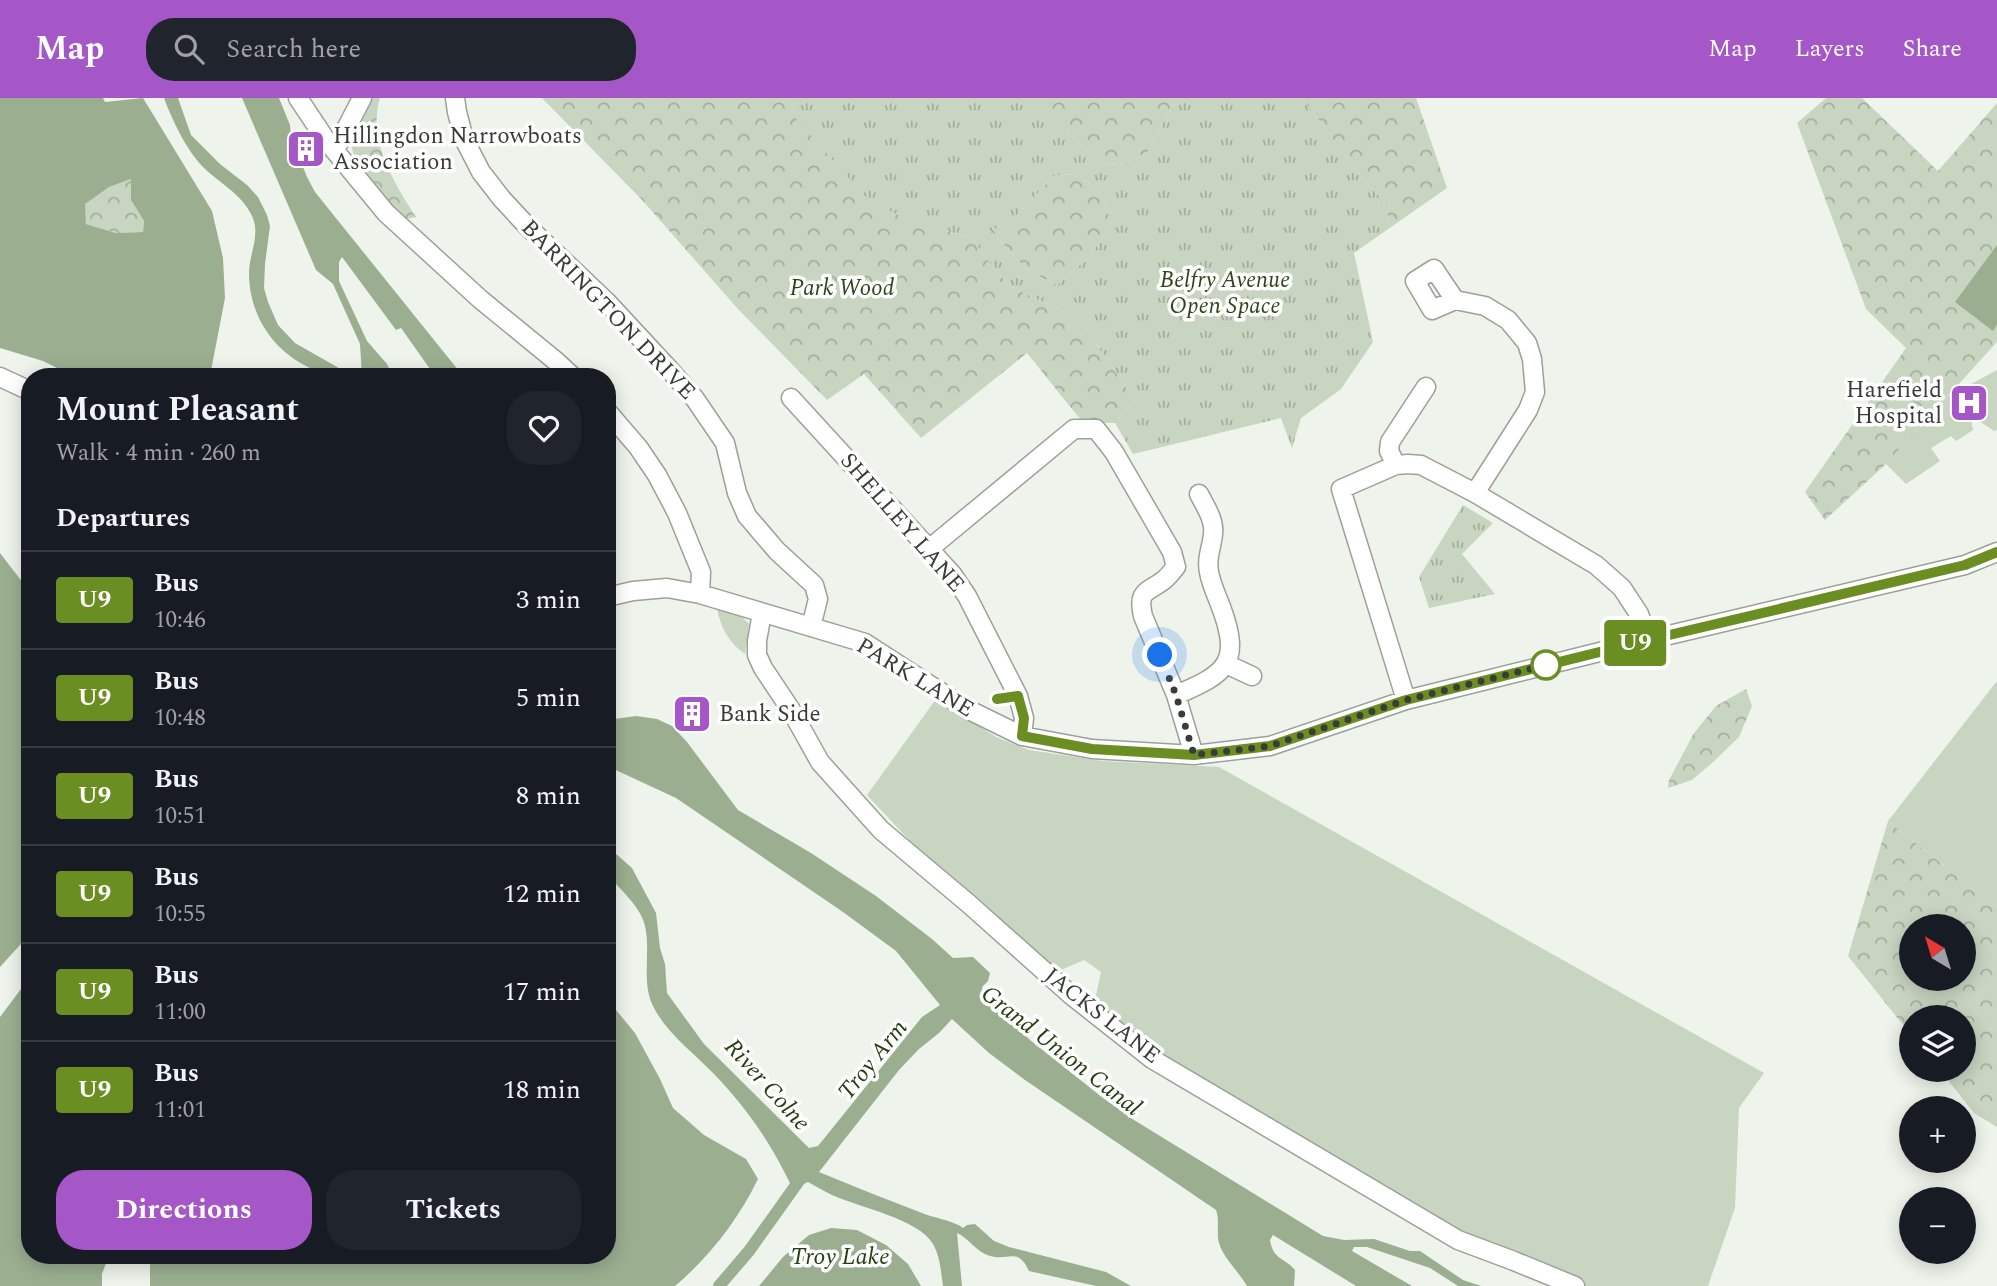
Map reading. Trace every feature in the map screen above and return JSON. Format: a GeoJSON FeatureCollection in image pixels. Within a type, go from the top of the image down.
{"type":"FeatureCollection","features":[{"type":"Feature","properties":{"kind":"street"},"geometry":{"type":"LineString","coordinates":[[298,98],[335,150],[386,213],[480,299],[563,368]]}},
{"type":"Feature","properties":{"kind":"street"},"geometry":{"type":"LineString","coordinates":[[335,150],[362,98]]}},
{"type":"Feature","properties":{"kind":"street","name":"BARRINGTON DRIVE"},"geometry":{"type":"LineString","coordinates":[[456,98],[464,139],[481,172],[502,199],[607,302],[669,369],[695,399],[725,443],[737,493],[747,516],[778,551],[814,585],[818,599],[811,627]]}},
{"type":"Feature","properties":{"kind":"street"},"geometry":{"type":"LineString","coordinates":[[1455,300],[1485,306],[1508,320],[1527,343],[1535,373],[1535,392],[1528,410],[1475,493]]}},
{"type":"Feature","properties":{"kind":"street"},"geometry":{"type":"LineString","coordinates":[[0,377],[21,387]]}},
{"type":"Feature","properties":{"kind":"street"},"geometry":{"type":"LineString","coordinates":[[1396,465],[1389,451],[1390,442],[1426,387]]}},
{"type":"Feature","properties":{"kind":"street","name":"SHELLEY LANE"},"geometry":{"type":"LineString","coordinates":[[791,398],[952,574],[967,596],[1018,696],[1024,718],[1022,736]]}},
{"type":"Feature","properties":{"kind":"street"},"geometry":{"type":"LineString","coordinates":[[616,421],[657,475],[677,513],[701,572],[700,594]]}},
{"type":"Feature","properties":{"kind":"street"},"geometry":{"type":"LineString","coordinates":[[929,549],[1074,429],[1096,429],[1114,452],[1172,552],[1176,567],[1166,579],[1144,593],[1140,602],[1143,616],[1176,695],[1194,755]]}},
{"type":"Feature","properties":{"kind":"street"},"geometry":{"type":"LineString","coordinates":[[1406,700],[1341,489],[1396,465],[1421,465],[1475,493],[1596,565],[1622,588],[1639,614],[1648,640]]}},
{"type":"Feature","properties":{"kind":"street"},"geometry":{"type":"LineString","coordinates":[[1176,695],[1203,684],[1219,673],[1226,664],[1231,642],[1208,570],[1209,550],[1214,533],[1211,517],[1199,494]]}},
{"type":"Feature","properties":{"kind":"street","name":"PARK LANE"},"geometry":{"type":"LineString","coordinates":[[616,595],[667,588],[700,594],[864,643],[967,709],[1022,736],[1092,749],[1194,755],[1270,746],[1406,700],[1965,565],[1997,552]]}},
{"type":"Feature","properties":{"kind":"street","name":"JACKS LANE"},"geometry":{"type":"LineString","coordinates":[[762,613],[757,655],[820,762],[881,830],[1071,995],[1152,1059],[1458,1240],[1575,1286]]}},
{"type":"Feature","properties":{"kind":"street"},"geometry":{"type":"LineString","coordinates":[[1226,664],[1252,676]]}},
{"type":"Feature","properties":{"kind":"green space"},"geometry":{"type":"Polygon","coordinates":[[[369,98],[380,98],[377,130],[380,145],[399,190],[416,217],[407,219],[388,202],[369,181],[355,157],[351,133],[369,98]]]}},
{"type":"Feature","properties":{"kind":"green space","name":"Park Wood"},"geometry":{"type":"Polygon","coordinates":[[[542,98],[791,98],[797,120],[925,231],[946,231],[970,237],[1009,286],[1064,312],[1083,325],[1135,400],[1115,423],[1085,423],[1027,353],[921,438],[864,374],[827,400],[738,309],[643,201],[542,98]]]}},
{"type":"Feature","properties":{"kind":"green space","name":"Belfry Avenue Open Space"},"geometry":{"type":"Polygon","coordinates":[[[791,98],[1022,98],[1106,164],[1119,165],[1147,153],[1179,98],[1302,98],[1365,182],[1383,200],[1391,227],[1354,253],[1373,342],[1341,389],[1301,418],[1292,448],[1281,418],[1133,454],[1115,423],[1135,400],[1083,325],[1064,312],[1009,286],[970,237],[946,231],[925,231],[865,196],[797,120],[791,98]],[[1079,174],[1055,175],[1015,217],[991,231],[1028,271],[1057,285],[1090,256],[1111,225],[1105,198],[1079,174]]]}},
{"type":"Feature","properties":{"kind":"green space"},"geometry":{"type":"Polygon","coordinates":[[[1022,98],[1179,98],[1147,153],[1119,165],[1106,164],[1022,98]]]}},
{"type":"Feature","properties":{"kind":"green space"},"geometry":{"type":"Polygon","coordinates":[[[1302,98],[1416,98],[1447,188],[1391,227],[1383,200],[1365,182],[1302,98]]]}},
{"type":"Feature","properties":{"kind":"green space"},"geometry":{"type":"Polygon","coordinates":[[[1826,98],[1862,98],[1938,171],[1997,103],[1997,342],[1886,464],[1825,520],[1805,492],[1906,348],[1866,309],[1797,123],[1826,98]]]}},
{"type":"Feature","properties":{"kind":"green space"},"geometry":{"type":"Polygon","coordinates":[[[1079,174],[1105,198],[1111,225],[1090,256],[1057,285],[1028,271],[991,231],[1015,217],[1055,175],[1079,174]]]}},
{"type":"Feature","properties":{"kind":"green space"},"geometry":{"type":"Polygon","coordinates":[[[131,179],[131,200],[144,221],[143,232],[116,233],[86,224],[84,204],[109,187],[131,179]]]}},
{"type":"Feature","properties":{"kind":"green space"},"geometry":{"type":"Polygon","coordinates":[[[1997,370],[1997,430],[1994,431],[1970,415],[1973,430],[1956,441],[1951,436],[1931,448],[1940,461],[1906,484],[1886,464],[1947,397],[1997,370]]]}},
{"type":"Feature","properties":{"kind":"green space"},"geometry":{"type":"Polygon","coordinates":[[[1463,505],[1493,523],[1462,554],[1495,594],[1429,608],[1419,577],[1463,505]]]}},
{"type":"Feature","properties":{"kind":"green space"},"geometry":{"type":"Polygon","coordinates":[[[717,609],[742,617],[749,624],[745,654],[726,634],[717,609]]]}},
{"type":"Feature","properties":{"kind":"green space"},"geometry":{"type":"Polygon","coordinates":[[[1997,681],[1997,908],[1888,821],[1997,681]]]}},
{"type":"Feature","properties":{"kind":"green space"},"geometry":{"type":"Polygon","coordinates":[[[1746,689],[1752,706],[1739,737],[1692,780],[1668,788],[1669,780],[1694,733],[1716,706],[1746,689]]]}},
{"type":"Feature","properties":{"kind":"green space"},"geometry":{"type":"Polygon","coordinates":[[[936,699],[996,737],[1029,750],[1103,761],[1219,767],[1764,1073],[1739,1108],[1735,1208],[1708,1286],[1558,1286],[1456,1250],[1374,1191],[1142,1044],[1094,1005],[1101,972],[1084,960],[1054,973],[924,856],[867,795],[936,699]]]}},
{"type":"Feature","properties":{"kind":"green space"},"geometry":{"type":"Polygon","coordinates":[[[1888,821],[1997,908],[1997,1127],[1976,1114],[1976,1096],[1960,1096],[1949,1082],[1976,1082],[1976,1005],[1899,1005],[1899,1020],[1848,956],[1888,821]]]}},
{"type":"Feature","properties":{"kind":"water"},"geometry":{"type":"Polygon","coordinates":[[[0,98],[103,98],[105,102],[143,98],[212,211],[223,258],[225,298],[212,368],[57,368],[0,348],[0,98]],[[131,179],[109,187],[85,204],[86,224],[116,233],[143,232],[144,221],[131,200],[131,179]]]}},
{"type":"Feature","properties":{"kind":"water"},"geometry":{"type":"Polygon","coordinates":[[[164,98],[178,98],[191,135],[258,197],[270,226],[264,288],[278,325],[295,343],[338,368],[310,368],[295,360],[265,329],[253,303],[250,288],[249,266],[255,230],[252,216],[236,195],[209,173],[191,153],[164,98]]]}},
{"type":"Feature","properties":{"kind":"water"},"geometry":{"type":"Polygon","coordinates":[[[242,98],[279,98],[290,125],[291,137],[315,192],[457,368],[429,368],[401,328],[396,330],[342,257],[339,262],[339,281],[367,341],[389,368],[362,368],[360,344],[333,284],[316,270],[242,98]]]}},
{"type":"Feature","properties":{"kind":"water"},"geometry":{"type":"Polygon","coordinates":[[[1997,245],[1997,325],[1993,331],[1955,302],[1997,245]]]}},
{"type":"Feature","properties":{"kind":"water"},"geometry":{"type":"Polygon","coordinates":[[[0,553],[21,580],[21,944],[0,967],[0,553]]]}},
{"type":"Feature","properties":{"kind":"water"},"geometry":{"type":"Polygon","coordinates":[[[636,716],[657,719],[672,726],[738,810],[811,853],[876,896],[953,958],[973,957],[990,973],[988,981],[982,987],[983,992],[1030,1040],[1134,1120],[1323,1236],[1344,1240],[1374,1239],[1410,1251],[1420,1251],[1463,1280],[1481,1286],[1458,1286],[1430,1268],[1367,1247],[1354,1247],[1352,1251],[1412,1286],[1356,1286],[1273,1235],[1270,1240],[1276,1255],[1295,1270],[1294,1286],[1247,1286],[1221,1249],[1216,1210],[1025,1080],[989,1053],[952,1019],[899,1070],[819,1172],[963,1228],[975,1224],[994,1241],[1009,1247],[1106,1272],[1131,1286],[1096,1286],[1029,1271],[1021,1259],[985,1254],[957,1233],[962,1286],[943,1286],[940,1264],[933,1244],[915,1227],[832,1195],[808,1182],[793,1189],[749,1115],[714,1074],[673,1034],[653,1006],[647,977],[645,926],[635,906],[616,884],[616,854],[632,868],[656,913],[667,993],[704,1044],[809,1148],[818,1146],[922,1017],[940,1005],[896,951],[843,912],[676,798],[616,770],[616,719],[636,716]]]}},
{"type":"Feature","properties":{"kind":"water"},"geometry":{"type":"Polygon","coordinates":[[[21,989],[21,1264],[106,1264],[102,1286],[0,1286],[0,1017],[21,989]]]}},
{"type":"Feature","properties":{"kind":"water"},"geometry":{"type":"Polygon","coordinates":[[[616,1010],[635,1033],[673,1108],[704,1135],[746,1159],[758,1179],[742,1209],[722,1237],[675,1286],[150,1286],[150,1264],[616,1264],[616,1010]]]}},
{"type":"Feature","properties":{"kind":"water","name":"Troy Lake"},"geometry":{"type":"Polygon","coordinates":[[[831,1228],[857,1230],[886,1245],[908,1264],[921,1286],[759,1286],[783,1257],[809,1235],[831,1228]]]}},
{"type":"Feature","properties":{"kind":"waterway","name":"Troy Arm"},"geometry":{"type":"LineString","coordinates":[[719,1286],[749,1251],[801,1178]]}},
{"type":"Feature","properties":{"kind":"bus line","name":"U9"},"geometry":{"type":"LineString","coordinates":[[997,699],[1018,696],[1024,718],[1022,736],[1092,749],[1194,755],[1270,746],[1406,700],[1965,565],[1997,552]]}},
{"type":"Feature","properties":{"kind":"place","name":"Hillingdon Narrowboats Association"},"geometry":{"type":"Point","coordinates":[306,149]}},
{"type":"Feature","properties":{"kind":"place","name":"Harefield Hospital"},"geometry":{"type":"Point","coordinates":[1969,403]}},
{"type":"Feature","properties":{"kind":"place","name":"Bank Side"},"geometry":{"type":"Point","coordinates":[692,714]}},
{"type":"Feature","properties":{"kind":"route"},"geometry":{"type":"LineString","coordinates":[[1160,655],[1176,695],[1194,755],[1270,746],[1406,700],[1546,665]]}},
{"type":"Feature","properties":{"kind":"water label","name":"Grand Union Canal"},"geometry":{"type":"Point","coordinates":[1061,1051]}},
{"type":"Feature","properties":{"kind":"water label","name":"River Colne"},"geometry":{"type":"Point","coordinates":[767,1085]}}]}
